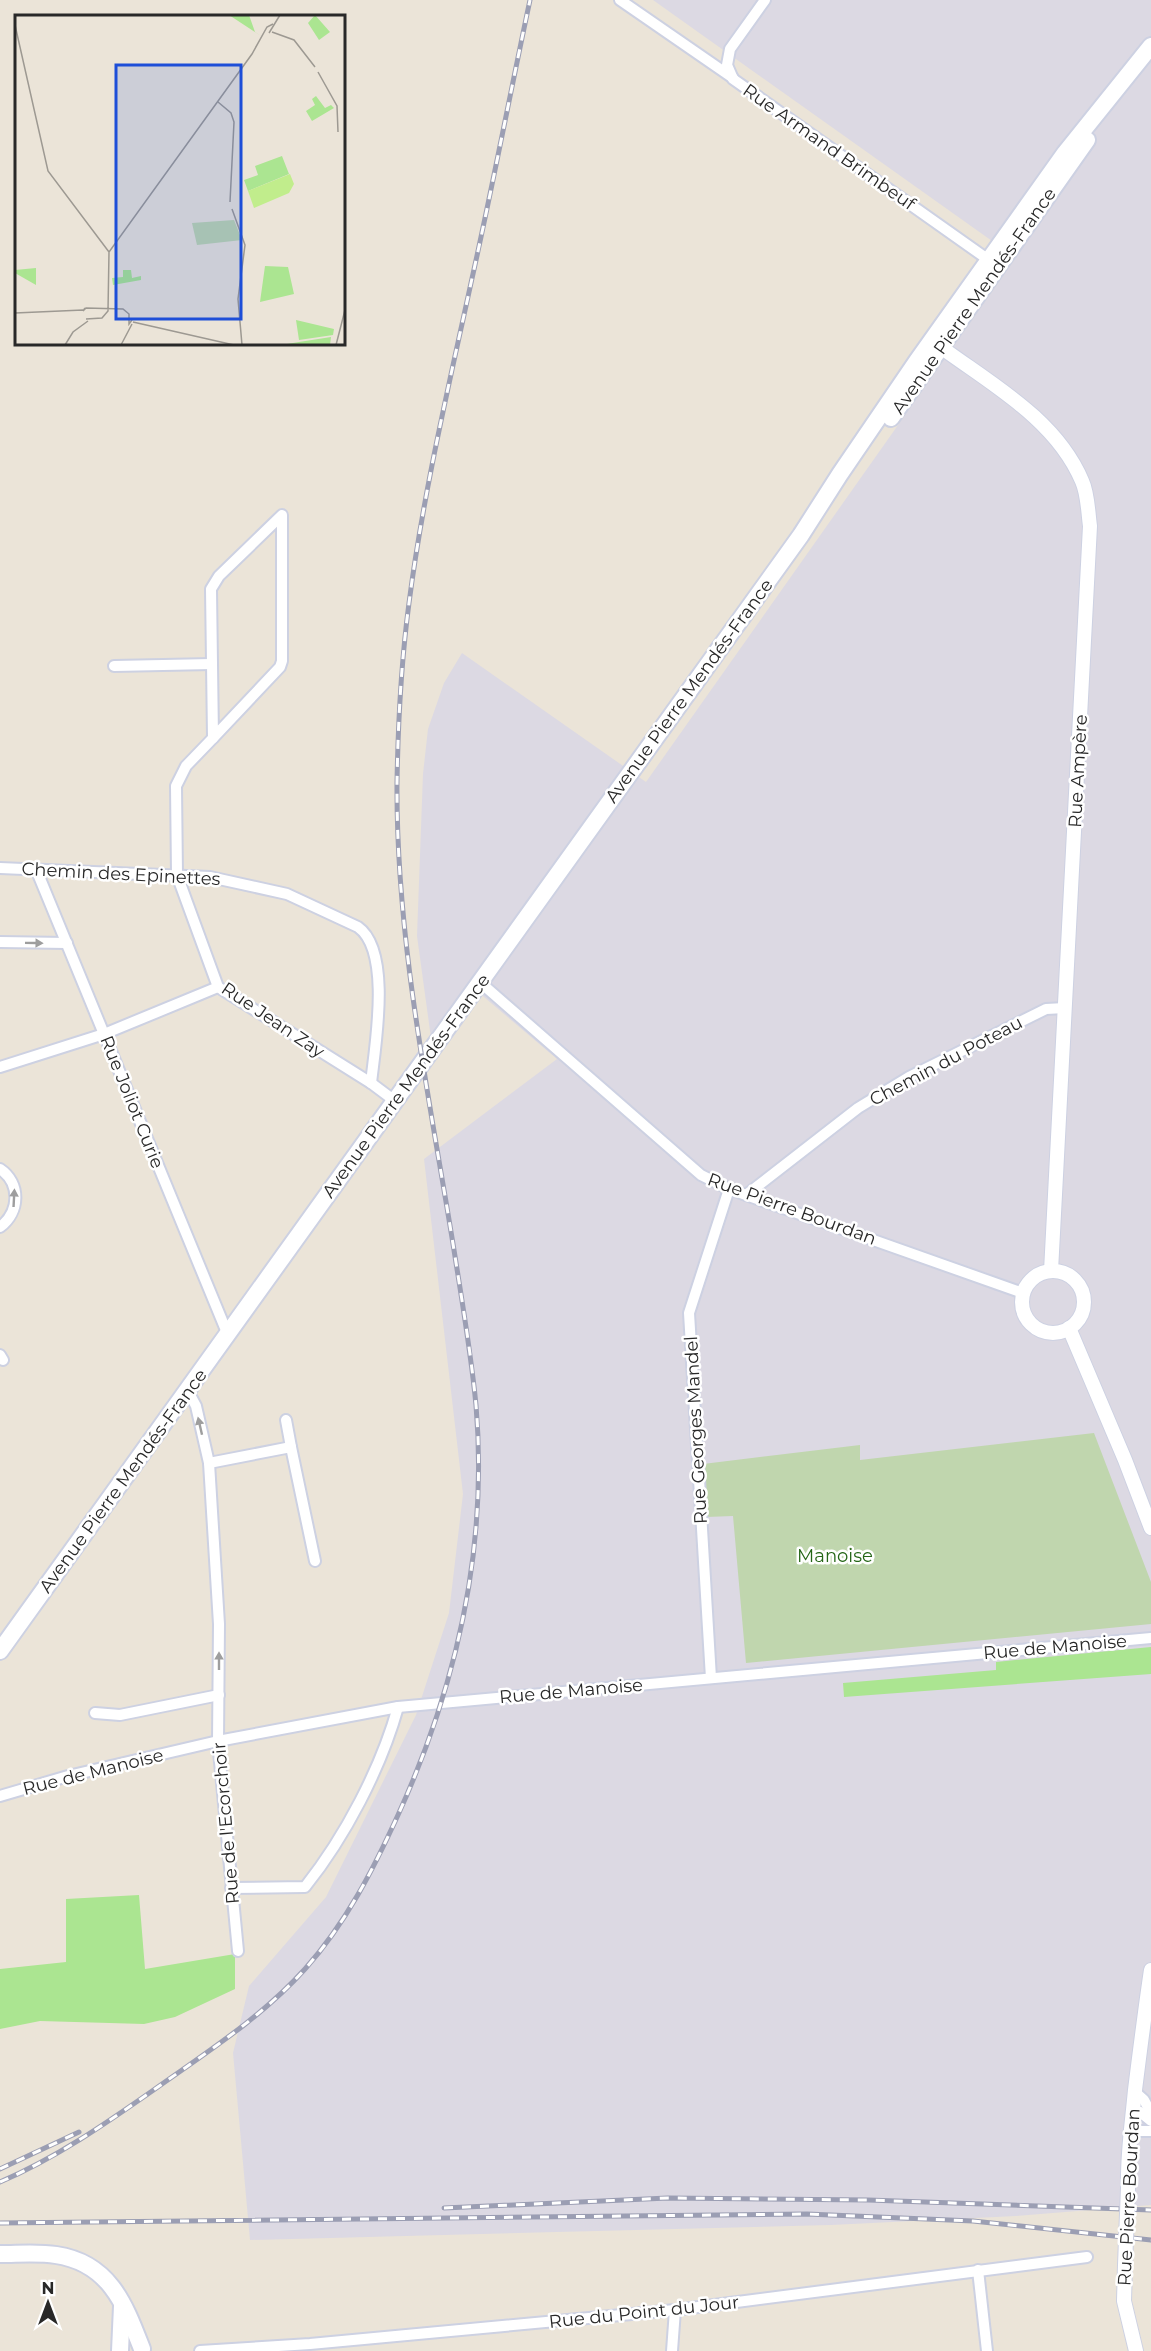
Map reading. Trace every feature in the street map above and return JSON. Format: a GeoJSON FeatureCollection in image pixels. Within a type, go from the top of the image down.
{"type":"FeatureCollection","features":[{"type":"Feature","properties":{"kind":"main road","name":"Avenue Pierre Mendés-France"},"geometry":{"type":"LineString","coordinates":[[0,1652],[812,520],[847,479],[935,347],[994,264],[1076,158],[1128,76],[1151,46]]}},
{"type":"Feature","properties":{"kind":"main road"},"geometry":{"type":"LineString","coordinates":[[0,2254],[47,2254],[75,2260],[104,2276],[123,2302],[147,2350]]}},
{"type":"Feature","properties":{"kind":"main road"},"geometry":{"type":"LineString","coordinates":[[123,2302],[121,2351],[131,2348],[147,2350]]}},
{"type":"Feature","properties":{"kind":"street"},"geometry":{"type":"LineString","coordinates":[[620,0],[733,79]]}},
{"type":"Feature","properties":{"kind":"street","name":"Rue Armand Brimbeuf"},"geometry":{"type":"LineString","coordinates":[[765,0],[730,49],[727,65],[733,79],[994,264]]}},
{"type":"Feature","properties":{"kind":"street","name":"Rue Ampère"},"geometry":{"type":"LineString","coordinates":[[935,347],[1029,411],[1064,447],[1083,483],[1090,526],[1051,1271]]}},
{"type":"Feature","properties":{"kind":"street","name":"Rue Jean Zay"},"geometry":{"type":"LineString","coordinates":[[212,664],[211,596],[213,584],[282,515],[282,661],[280,667],[186,766],[176,786],[177,875],[218,987],[395,1101]]}},
{"type":"Feature","properties":{"kind":"street"},"geometry":{"type":"LineString","coordinates":[[114,666],[212,664],[213,738]]}},
{"type":"Feature","properties":{"kind":"street","name":"Chemin des Epinettes"},"geometry":{"type":"LineString","coordinates":[[0,868],[210,877],[287,894],[358,927],[367,933],[372,942],[380,994],[370,1083]]}},
{"type":"Feature","properties":{"kind":"street","name":"Rue Joliot Curie"},"geometry":{"type":"LineString","coordinates":[[36,869],[228,1335]]}},
{"type":"Feature","properties":{"kind":"street"},"geometry":{"type":"LineString","coordinates":[[0,942],[67,943]]}},
{"type":"Feature","properties":{"kind":"street","name":"Rue Pierre Bourdan"},"geometry":{"type":"LineString","coordinates":[[480,983],[700,1175],[729,1189],[1023,1293]]}},
{"type":"Feature","properties":{"kind":"street"},"geometry":{"type":"LineString","coordinates":[[0,1067],[104,1034],[218,987]]}},
{"type":"Feature","properties":{"kind":"street","name":"Chemin du Poteau"},"geometry":{"type":"LineString","coordinates":[[746,1195],[858,1108],[909,1077],[1046,1009],[1065,1008]]}},
{"type":"Feature","properties":{"kind":"street"},"geometry":{"type":"LineString","coordinates":[[0,1168],[10,1177],[16,1193],[10,1218],[0,1227]]}},
{"type":"Feature","properties":{"kind":"street","name":"Rue Georges Mandel"},"geometry":{"type":"LineString","coordinates":[[711,1678],[689,1313],[729,1189]]}},
{"type":"Feature","properties":{"kind":"street"},"geometry":{"type":"LineString","coordinates":[[1051,1271],[1071,1276],[1077,1282],[1083,1296],[1080,1316],[1069,1328],[1051,1332],[1034,1326],[1024,1311],[1023,1293],[1036,1276],[1051,1271]]}},
{"type":"Feature","properties":{"kind":"street"},"geometry":{"type":"LineString","coordinates":[[1069,1328],[1151,1528]]}},
{"type":"Feature","properties":{"kind":"street","name":"Rue de l'Ecorchoir"},"geometry":{"type":"LineString","coordinates":[[188,1391],[196,1406],[209,1463],[219,1624],[218,1741],[238,1951]]}},
{"type":"Feature","properties":{"kind":"street"},"geometry":{"type":"LineString","coordinates":[[286,1420],[315,1561]]}},
{"type":"Feature","properties":{"kind":"street"},"geometry":{"type":"LineString","coordinates":[[209,1463],[291,1447]]}},
{"type":"Feature","properties":{"kind":"street","name":"Rue de Manoise"},"geometry":{"type":"LineString","coordinates":[[0,1796],[68,1776],[218,1741],[398,1707],[1151,1638]]}},
{"type":"Feature","properties":{"kind":"street"},"geometry":{"type":"LineString","coordinates":[[94,1713],[120,1715],[219,1695]]}},
{"type":"Feature","properties":{"kind":"street"},"geometry":{"type":"LineString","coordinates":[[231,1888],[305,1887],[319,1870],[352,1813],[382,1754],[398,1707]]}},
{"type":"Feature","properties":{"kind":"street","name":"Rue Pierre Bourdan"},"geometry":{"type":"LineString","coordinates":[[1136,2351],[1124,2301],[1127,2162],[1151,1970]]}},
{"type":"Feature","properties":{"kind":"street"},"geometry":{"type":"LineString","coordinates":[[1135,2092],[1144,2100],[1151,2113]]}},
{"type":"Feature","properties":{"kind":"street"},"geometry":{"type":"LineString","coordinates":[[1133,2111],[1140,2112],[1151,2121]]}},
{"type":"Feature","properties":{"kind":"street"},"geometry":{"type":"LineString","coordinates":[[1131,2131],[1151,2131]]}},
{"type":"Feature","properties":{"kind":"street","name":"Rue du Point du Jour"},"geometry":{"type":"LineString","coordinates":[[200,2351],[310,2344],[675,2310],[1087,2257]]}},
{"type":"Feature","properties":{"kind":"street"},"geometry":{"type":"LineString","coordinates":[[978,2270],[987,2351]]}},
{"type":"Feature","properties":{"kind":"street"},"geometry":{"type":"LineString","coordinates":[[672,2351],[675,2310]]}},
{"type":"Feature","properties":{"kind":"shaded area"},"geometry":{"type":"Polygon","coordinates":[[[653,0],[1151,0],[1151,2205],[1016,2216],[831,2225],[250,2240],[233,2053],[249,1986],[326,1897],[416,1715],[449,1613],[463,1494],[424,1159],[557,1059],[471,986],[431,1038],[417,936],[423,774],[428,729],[444,683],[462,653],[646,782],[1016,258],[653,0]]]}},
{"type":"Feature","properties":{"kind":"green space","name":"Manoise"},"geometry":{"type":"Polygon","coordinates":[[[1094,1433],[1151,1582],[1151,1624],[746,1663],[733,1516],[706,1517],[703,1464],[860,1445],[860,1460],[1094,1433]]]}},
{"type":"Feature","properties":{"kind":"green space"},"geometry":{"type":"Polygon","coordinates":[[[1151,1647],[1151,1674],[844,1697],[843,1683],[996,1670],[996,1662],[1151,1647]]]}},
{"type":"Feature","properties":{"kind":"green space"},"geometry":{"type":"Polygon","coordinates":[[[139,1895],[145,1969],[235,1954],[235,1989],[175,2017],[144,2024],[40,2021],[0,2029],[0,1969],[66,1962],[66,1899],[139,1895]]]}},
{"type":"Feature","properties":{"kind":"railway"},"geometry":{"type":"LineString","coordinates":[[0,2182],[60,2151],[155,2089],[271,2003],[305,1969],[346,1915],[389,1836],[419,1766],[452,1666],[464,1614],[472,1563],[479,1458],[472,1366],[408,959],[398,842],[399,716],[406,626],[421,522],[530,0]]}},
{"type":"Feature","properties":{"kind":"railway"},"geometry":{"type":"LineString","coordinates":[[0,2169],[79,2132]]}},
{"type":"Feature","properties":{"kind":"railway"},"geometry":{"type":"LineString","coordinates":[[444,2208],[668,2198],[868,2200],[1151,2210]]}},
{"type":"Feature","properties":{"kind":"railway"},"geometry":{"type":"LineString","coordinates":[[0,2223],[807,2214],[973,2221],[1151,2240]]}}]}
